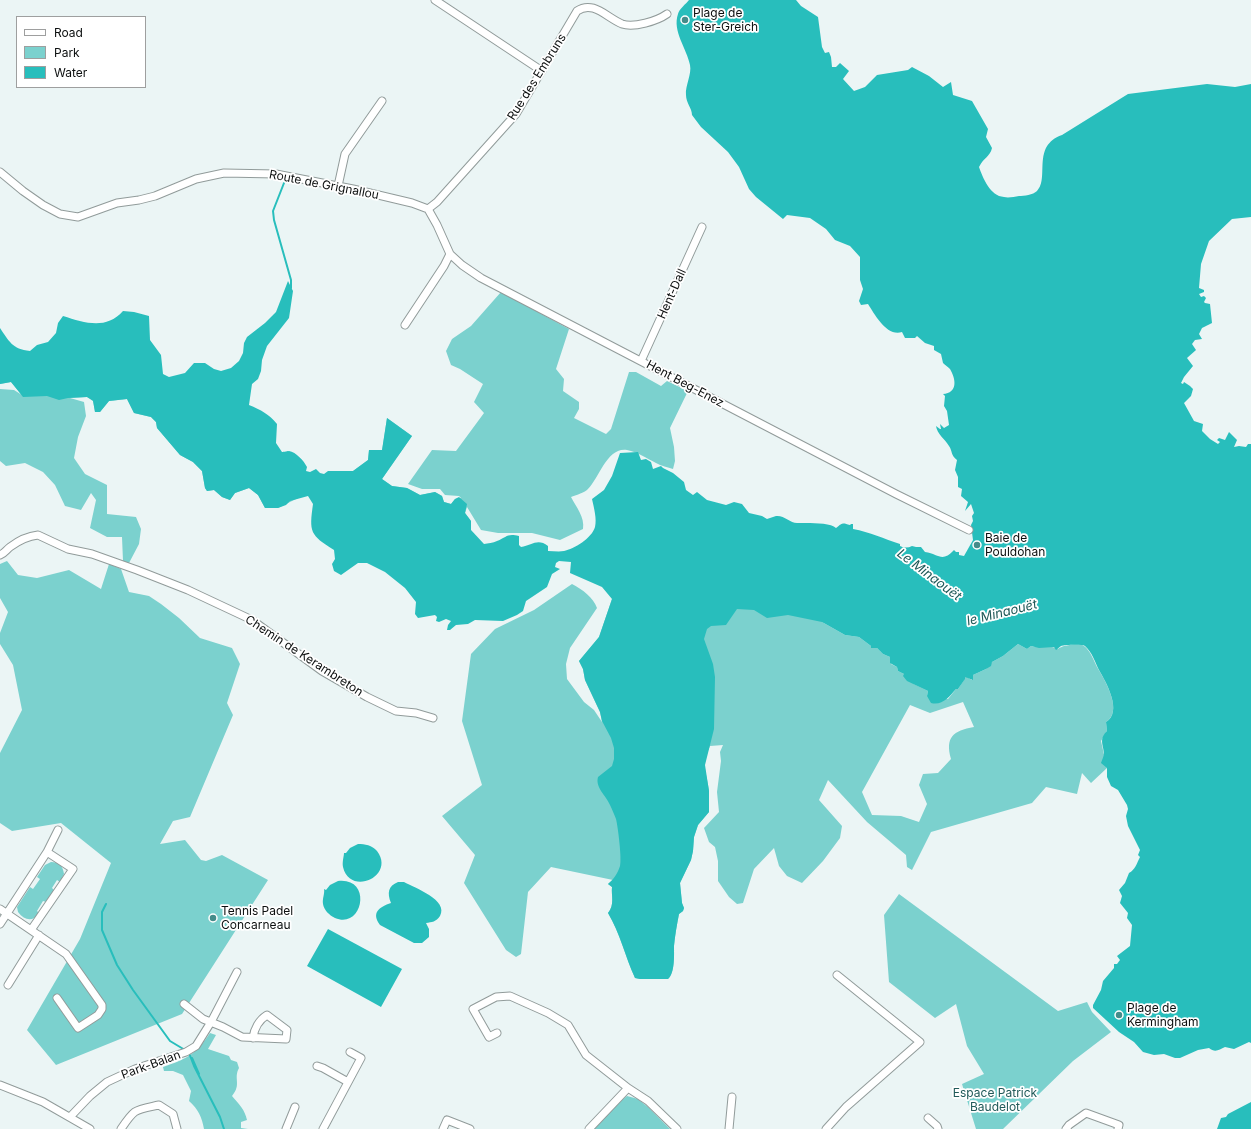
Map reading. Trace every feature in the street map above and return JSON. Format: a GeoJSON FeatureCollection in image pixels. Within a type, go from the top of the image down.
{"type":"FeatureCollection","features":[{"type":"Feature","properties":{"kind":"street"},"geometry":{"type":"LineString","coordinates":[[435,0],[542,71]]}},
{"type":"Feature","properties":{"kind":"street","name":"Rue des Embruns"},"geometry":{"type":"LineString","coordinates":[[428,209],[437,202],[516,114],[577,11],[585,5],[591,3],[621,23],[629,25],[638,25],[663,17],[667,14]]}},
{"type":"Feature","properties":{"kind":"street"},"geometry":{"type":"LineString","coordinates":[[338,186],[345,154],[382,101]]}},
{"type":"Feature","properties":{"kind":"street","name":"Route de Grignallou"},"geometry":{"type":"LineString","coordinates":[[0,172],[43,205],[60,214],[78,217],[118,203],[154,196],[196,179],[224,172],[276,174],[412,203],[428,209]]}},
{"type":"Feature","properties":{"kind":"street","name":"Hent Beg-Enez"},"geometry":{"type":"LineString","coordinates":[[428,209],[450,254],[462,265],[481,278],[896,494],[969,530]]}},
{"type":"Feature","properties":{"kind":"street","name":"Hent-Dall"},"geometry":{"type":"LineString","coordinates":[[641,361],[702,227]]}},
{"type":"Feature","properties":{"kind":"street"},"geometry":{"type":"LineString","coordinates":[[405,325],[444,266],[450,254]]}},
{"type":"Feature","properties":{"kind":"street","name":"Chemin de Kerambreton"},"geometry":{"type":"LineString","coordinates":[[0,555],[11,546],[38,535],[68,549],[92,554],[137,570],[188,590],[252,620],[322,671],[367,697],[396,711],[416,713],[433,718]]}},
{"type":"Feature","properties":{"kind":"street"},"geometry":{"type":"LineString","coordinates":[[0,924],[47,852],[58,830]]}},
{"type":"Feature","properties":{"kind":"street"},"geometry":{"type":"LineString","coordinates":[[32,930],[73,869],[47,852]]}},
{"type":"Feature","properties":{"kind":"street"},"geometry":{"type":"LineString","coordinates":[[0,909],[66,954],[102,1005],[102,1009],[98,1015],[78,1028],[57,998]]}},
{"type":"Feature","properties":{"kind":"street"},"geometry":{"type":"LineString","coordinates":[[8,985],[39,936]]}},
{"type":"Feature","properties":{"kind":"street","name":"Park-Balan"},"geometry":{"type":"LineString","coordinates":[[70,1117],[90,1096],[114,1078],[166,1060],[191,1049],[211,1022],[237,972]]}},
{"type":"Feature","properties":{"kind":"street"},"geometry":{"type":"LineString","coordinates":[[826,1129],[846,1106],[920,1042],[837,975]]}},
{"type":"Feature","properties":{"kind":"street"},"geometry":{"type":"LineString","coordinates":[[497,1032],[489,1037],[473,1009],[496,997],[510,996],[548,1013],[568,1025],[586,1055],[628,1088],[648,1101],[677,1129]]}},
{"type":"Feature","properties":{"kind":"street"},"geometry":{"type":"LineString","coordinates":[[184,1004],[202,1019],[223,1027],[242,1037],[253,1038],[286,1039],[287,1030],[267,1015],[263,1018],[254,1031],[253,1038]]}},
{"type":"Feature","properties":{"kind":"street"},"geometry":{"type":"LineString","coordinates":[[323,1129],[361,1058],[350,1052]]}},
{"type":"Feature","properties":{"kind":"street"},"geometry":{"type":"LineString","coordinates":[[317,1066],[348,1082]]}},
{"type":"Feature","properties":{"kind":"street"},"geometry":{"type":"LineString","coordinates":[[0,1085],[43,1102],[90,1129]]}},
{"type":"Feature","properties":{"kind":"street"},"geometry":{"type":"LineString","coordinates":[[589,1129],[628,1088]]}},
{"type":"Feature","properties":{"kind":"street"},"geometry":{"type":"LineString","coordinates":[[729,1129],[732,1097]]}},
{"type":"Feature","properties":{"kind":"street"},"geometry":{"type":"LineString","coordinates":[[121,1129],[131,1114],[136,1110],[158,1105],[173,1114],[177,1129]]}},
{"type":"Feature","properties":{"kind":"street"},"geometry":{"type":"LineString","coordinates":[[286,1129],[295,1107]]}},
{"type":"Feature","properties":{"kind":"street"},"geometry":{"type":"LineString","coordinates":[[1066,1129],[1069,1125],[1086,1113],[1119,1127]]}},
{"type":"Feature","properties":{"kind":"street"},"geometry":{"type":"LineString","coordinates":[[928,1118],[938,1126],[938,1129]]}},
{"type":"Feature","properties":{"kind":"street"},"geometry":{"type":"LineString","coordinates":[[443,1129],[447,1120],[470,1129]]}},
{"type":"Feature","properties":{"kind":"green space"},"geometry":{"type":"Polygon","coordinates":[[[501,292],[569,329],[556,369],[564,379],[563,391],[579,402],[579,409],[574,418],[606,434],[611,429],[629,372],[636,372],[661,386],[667,381],[688,391],[670,428],[674,447],[675,461],[673,469],[658,464],[631,451],[620,450],[614,453],[604,464],[588,489],[571,497],[583,520],[583,529],[560,540],[532,533],[498,533],[481,530],[467,507],[465,513],[471,521],[328,471],[353,471],[368,460],[369,450],[382,451],[387,418],[412,436],[382,479],[392,486],[407,488],[420,495],[435,492],[442,496],[444,502],[451,504],[455,499],[461,498],[459,496],[445,495],[440,489],[422,489],[408,484],[432,450],[456,451],[484,413],[474,402],[483,384],[451,365],[446,351],[452,339],[471,326],[501,292]]]}},
{"type":"Feature","properties":{"kind":"green space"},"geometry":{"type":"Polygon","coordinates":[[[0,372],[125,387],[298,498],[278,508],[265,508],[258,495],[249,488],[235,493],[230,500],[222,497],[214,490],[207,491],[205,488],[202,471],[193,462],[180,455],[157,428],[156,422],[151,417],[134,413],[127,399],[109,401],[100,412],[95,412],[93,400],[87,397],[70,398],[84,402],[86,416],[78,437],[74,458],[85,474],[107,485],[107,514],[136,517],[141,529],[139,544],[129,563],[123,561],[122,537],[107,537],[90,528],[96,500],[91,493],[81,510],[65,506],[55,485],[43,472],[25,463],[6,466],[0,461],[0,389],[14,390],[22,395],[11,382],[0,384],[0,372]]]}},
{"type":"Feature","properties":{"kind":"green space"},"geometry":{"type":"Polygon","coordinates":[[[7,561],[18,575],[37,578],[69,570],[101,589],[109,564],[121,569],[129,592],[149,596],[179,618],[200,638],[232,648],[240,664],[227,703],[233,715],[190,817],[173,821],[160,844],[185,840],[201,860],[206,861],[222,855],[268,880],[182,1014],[56,1065],[27,1030],[80,939],[111,863],[61,823],[12,831],[0,823],[0,753],[22,710],[13,665],[0,644],[0,633],[8,612],[0,598],[0,564],[7,561]]]}},
{"type":"Feature","properties":{"kind":"green space"},"geometry":{"type":"Polygon","coordinates":[[[697,574],[890,639],[822,622],[845,635],[859,637],[871,646],[871,648],[877,648],[883,654],[890,657],[891,664],[897,667],[898,671],[904,674],[914,684],[928,691],[927,696],[948,699],[956,689],[958,689],[965,676],[972,680],[973,675],[986,669],[992,662],[1003,656],[1018,644],[1027,649],[1031,646],[1052,647],[1058,649],[1067,646],[1082,645],[1092,656],[1108,687],[1113,703],[1111,717],[1106,722],[1107,731],[1101,741],[1107,768],[1091,783],[1082,773],[1077,794],[1046,787],[1032,803],[931,832],[912,870],[907,867],[906,855],[867,822],[828,780],[819,800],[842,826],[840,838],[823,861],[802,883],[787,876],[779,866],[774,848],[754,869],[743,903],[737,904],[729,897],[718,881],[718,861],[715,847],[709,842],[704,828],[719,812],[717,792],[721,761],[720,752],[723,745],[710,746],[705,764],[709,790],[709,812],[698,825],[694,837],[691,860],[680,883],[684,908],[679,914],[674,942],[673,968],[668,979],[635,978],[616,928],[608,913],[612,900],[612,887],[608,884],[613,880],[551,867],[528,892],[521,954],[516,957],[506,950],[464,883],[475,855],[442,816],[482,785],[462,721],[471,654],[495,629],[534,610],[572,584],[587,594],[593,600],[597,608],[570,648],[566,664],[567,679],[584,702],[594,710],[602,722],[600,712],[585,680],[583,669],[579,661],[599,637],[612,599],[697,574]],[[963,702],[930,713],[910,705],[862,792],[872,815],[901,816],[919,822],[927,804],[919,785],[923,774],[938,773],[951,759],[949,745],[952,736],[956,733],[974,727],[963,702]]]}},
{"type":"Feature","properties":{"kind":"green space"},"geometry":{"type":"Polygon","coordinates":[[[51,862],[60,865],[64,874],[60,882],[57,880],[52,888],[54,890],[46,902],[43,901],[37,911],[39,913],[37,916],[32,919],[26,919],[18,912],[17,907],[30,887],[33,889],[40,879],[37,877],[45,865],[51,862]]]}},
{"type":"Feature","properties":{"kind":"green space","name":"Espace Patrick Baudelot"},"geometry":{"type":"Polygon","coordinates":[[[899,894],[1058,1011],[1087,1002],[1092,1012],[1111,1032],[1073,1061],[1003,1129],[976,1129],[962,1084],[984,1074],[967,1046],[956,1004],[935,1018],[889,982],[884,915],[899,894]]]}},
{"type":"Feature","properties":{"kind":"green space"},"geometry":{"type":"Polygon","coordinates":[[[210,1033],[216,1035],[208,1049],[229,1056],[231,1060],[237,1062],[239,1068],[237,1072],[237,1085],[232,1096],[246,1116],[247,1120],[241,1122],[241,1128],[248,1129],[204,1129],[199,1114],[189,1101],[191,1091],[183,1075],[173,1071],[164,1071],[163,1067],[185,1058],[195,1051],[210,1033]]]}},
{"type":"Feature","properties":{"kind":"green space"},"geometry":{"type":"Polygon","coordinates":[[[627,1096],[638,1099],[670,1129],[594,1129],[616,1105],[627,1096]]]}},
{"type":"Feature","properties":{"kind":"water"},"geometry":{"type":"Polygon","coordinates":[[[689,0],[796,0],[801,6],[818,17],[822,47],[825,53],[829,52],[832,67],[836,67],[840,63],[849,71],[843,79],[854,91],[865,87],[877,75],[908,70],[912,67],[929,76],[943,87],[951,82],[953,95],[972,101],[988,129],[986,137],[992,148],[979,167],[988,186],[999,196],[1011,197],[1028,195],[1037,191],[1041,185],[1044,154],[1047,147],[1053,140],[1128,94],[1207,84],[1235,87],[1251,84],[1251,217],[1232,219],[1209,241],[1201,264],[1199,288],[1204,290],[1204,292],[1199,294],[1201,297],[1204,296],[1206,298],[1205,303],[1210,304],[1212,323],[1202,328],[1199,334],[1202,339],[1195,340],[1192,344],[1196,350],[1187,358],[1193,366],[1181,383],[1183,384],[1184,382],[1193,389],[1191,396],[1184,403],[1194,421],[1203,424],[1202,431],[1210,439],[1218,444],[1220,442],[1217,440],[1219,438],[1225,440],[1229,432],[1237,440],[1234,447],[1246,447],[1248,444],[1251,444],[1251,1043],[1249,1042],[1234,1049],[1225,1047],[1217,1050],[1209,1048],[1198,1050],[1180,1058],[1175,1058],[1164,1054],[1154,1055],[1143,1052],[1134,1042],[1119,1032],[1093,1008],[1093,1005],[1101,990],[1103,981],[1114,968],[1114,964],[1117,964],[1120,960],[1117,956],[1130,946],[1132,925],[1127,918],[1128,913],[1120,903],[1122,896],[1119,890],[1125,883],[1129,873],[1136,866],[1140,857],[1138,855],[1140,850],[1128,826],[1126,816],[1128,809],[1127,805],[1118,790],[1111,786],[1107,777],[1107,768],[1101,763],[1104,753],[1102,739],[1107,731],[1106,722],[1111,717],[1113,704],[1109,689],[1091,654],[1085,646],[1060,646],[1056,650],[1054,647],[1039,648],[1031,646],[1027,649],[1018,644],[1003,656],[992,662],[991,666],[973,675],[973,680],[965,677],[958,689],[956,689],[942,702],[935,704],[931,703],[927,696],[928,691],[907,681],[903,676],[904,674],[898,671],[897,667],[890,663],[890,657],[883,654],[877,648],[871,648],[871,646],[859,637],[845,635],[822,622],[788,615],[767,618],[754,610],[737,609],[726,625],[711,626],[707,629],[704,639],[713,664],[715,677],[714,729],[705,765],[709,791],[709,812],[698,825],[694,837],[691,860],[680,883],[684,908],[679,914],[676,930],[672,973],[668,979],[635,978],[616,928],[608,913],[612,900],[612,887],[608,884],[615,876],[620,866],[619,836],[616,819],[608,801],[599,788],[597,781],[598,777],[612,766],[614,759],[614,748],[611,738],[602,721],[600,712],[585,680],[583,669],[579,661],[599,637],[612,599],[602,587],[570,573],[571,562],[559,561],[556,563],[555,567],[560,569],[552,574],[547,587],[526,601],[523,611],[517,615],[503,621],[475,620],[468,624],[456,625],[450,630],[447,630],[451,621],[446,619],[439,622],[436,621],[437,617],[435,615],[418,618],[415,614],[416,602],[405,588],[385,572],[367,563],[358,563],[341,575],[334,571],[332,564],[335,559],[334,550],[320,540],[313,532],[311,521],[313,504],[308,496],[290,501],[286,505],[278,508],[265,508],[258,495],[249,488],[235,493],[230,500],[222,497],[214,490],[207,491],[205,488],[202,471],[193,462],[180,455],[157,428],[156,422],[151,417],[134,413],[127,399],[109,401],[100,412],[95,412],[93,401],[87,397],[59,400],[47,396],[23,397],[11,382],[0,384],[0,328],[12,344],[24,350],[30,351],[37,345],[48,342],[56,333],[58,323],[63,316],[87,323],[102,323],[110,321],[123,311],[149,316],[150,340],[161,355],[163,374],[169,377],[185,373],[194,363],[205,363],[214,369],[221,371],[231,368],[239,361],[243,353],[244,343],[247,337],[276,312],[288,281],[293,291],[289,318],[267,346],[258,379],[252,384],[249,405],[264,413],[277,424],[276,443],[282,452],[289,451],[297,455],[307,467],[306,471],[310,472],[316,469],[320,473],[324,474],[328,471],[353,471],[368,460],[369,450],[382,450],[387,418],[412,436],[382,479],[392,486],[407,488],[420,495],[435,492],[442,496],[444,502],[451,504],[459,497],[467,504],[465,513],[471,521],[471,530],[484,544],[495,542],[512,535],[519,536],[519,545],[521,547],[541,542],[548,546],[548,551],[564,551],[577,545],[587,539],[595,527],[596,521],[592,499],[604,490],[612,476],[620,453],[638,452],[641,460],[646,459],[651,462],[653,469],[661,466],[684,482],[686,490],[693,495],[697,492],[707,500],[726,505],[734,502],[742,504],[749,513],[762,516],[767,519],[779,516],[794,523],[823,524],[836,528],[843,524],[853,524],[853,529],[900,544],[900,546],[903,547],[921,547],[925,552],[940,557],[950,554],[954,550],[959,552],[959,555],[964,556],[973,540],[971,525],[973,521],[972,516],[974,513],[971,504],[965,511],[968,502],[961,496],[962,489],[958,487],[958,477],[955,470],[957,460],[953,456],[947,443],[938,432],[936,426],[941,429],[940,424],[944,428],[949,425],[947,411],[944,406],[945,396],[943,394],[948,393],[953,388],[954,377],[950,369],[943,363],[941,354],[934,350],[934,346],[925,343],[917,336],[915,338],[905,338],[902,332],[897,333],[891,331],[882,324],[868,304],[861,305],[859,301],[863,289],[860,280],[860,257],[850,246],[835,240],[826,229],[810,218],[787,215],[783,219],[756,197],[749,189],[739,167],[728,152],[701,127],[692,115],[686,95],[690,65],[677,27],[678,14],[689,0]]]}},
{"type":"Feature","properties":{"kind":"water"},"geometry":{"type":"Polygon","coordinates":[[[358,844],[373,847],[377,851],[381,860],[381,868],[376,875],[370,880],[362,882],[354,881],[347,876],[343,867],[344,853],[358,844]]]}},
{"type":"Feature","properties":{"kind":"water"},"geometry":{"type":"Polygon","coordinates":[[[338,881],[349,882],[356,887],[360,894],[360,902],[357,911],[352,917],[345,920],[335,918],[326,910],[323,904],[324,889],[326,890],[330,885],[338,881]]]}},
{"type":"Feature","properties":{"kind":"water"},"geometry":{"type":"Polygon","coordinates":[[[398,882],[404,882],[423,891],[430,895],[440,905],[440,916],[435,921],[426,923],[429,929],[429,937],[422,943],[414,943],[380,925],[377,921],[376,914],[378,911],[383,906],[391,903],[389,896],[390,888],[398,882]]]}},
{"type":"Feature","properties":{"kind":"water"},"geometry":{"type":"Polygon","coordinates":[[[328,929],[402,969],[381,1007],[307,966],[328,929]]]}},
{"type":"Feature","properties":{"kind":"water"},"geometry":{"type":"Polygon","coordinates":[[[1251,1102],[1251,1129],[1217,1129],[1221,1118],[1226,1117],[1228,1114],[1251,1102]]]}},
{"type":"Feature","properties":{"kind":"waterway"},"geometry":{"type":"LineString","coordinates":[[284,183],[273,211],[274,220],[291,280],[291,288]]}},
{"type":"Feature","properties":{"kind":"waterway"},"geometry":{"type":"LineString","coordinates":[[106,904],[102,912],[102,930],[117,965],[170,1041],[185,1050]]}},
{"type":"Feature","properties":{"kind":"waterway"},"geometry":{"type":"LineString","coordinates":[[189,1053],[220,1117],[224,1129]]}},
{"type":"Feature","properties":{"kind":"waterway"},"geometry":{"type":"LineString","coordinates":[[192,1058],[199,1074]]}},
{"type":"Feature","properties":{"kind":"place","name":"Plage de Ster-Greich"},"geometry":{"type":"Point","coordinates":[685,20]}},
{"type":"Feature","properties":{"kind":"place","name":"Baie de Pouldohan"},"geometry":{"type":"Point","coordinates":[977,545]}},
{"type":"Feature","properties":{"kind":"place","name":"Tennis Padel Concarneau"},"geometry":{"type":"Point","coordinates":[213,918]}},
{"type":"Feature","properties":{"kind":"place","name":"Plage de Kermingham"},"geometry":{"type":"Point","coordinates":[1119,1015]}},
{"type":"Feature","properties":{"kind":"water label","name":"Le Minaouët"},"geometry":{"type":"Point","coordinates":[929,575]}},
{"type":"Feature","properties":{"kind":"water label","name":"le Minaouët"},"geometry":{"type":"Point","coordinates":[1002,613]}}]}
